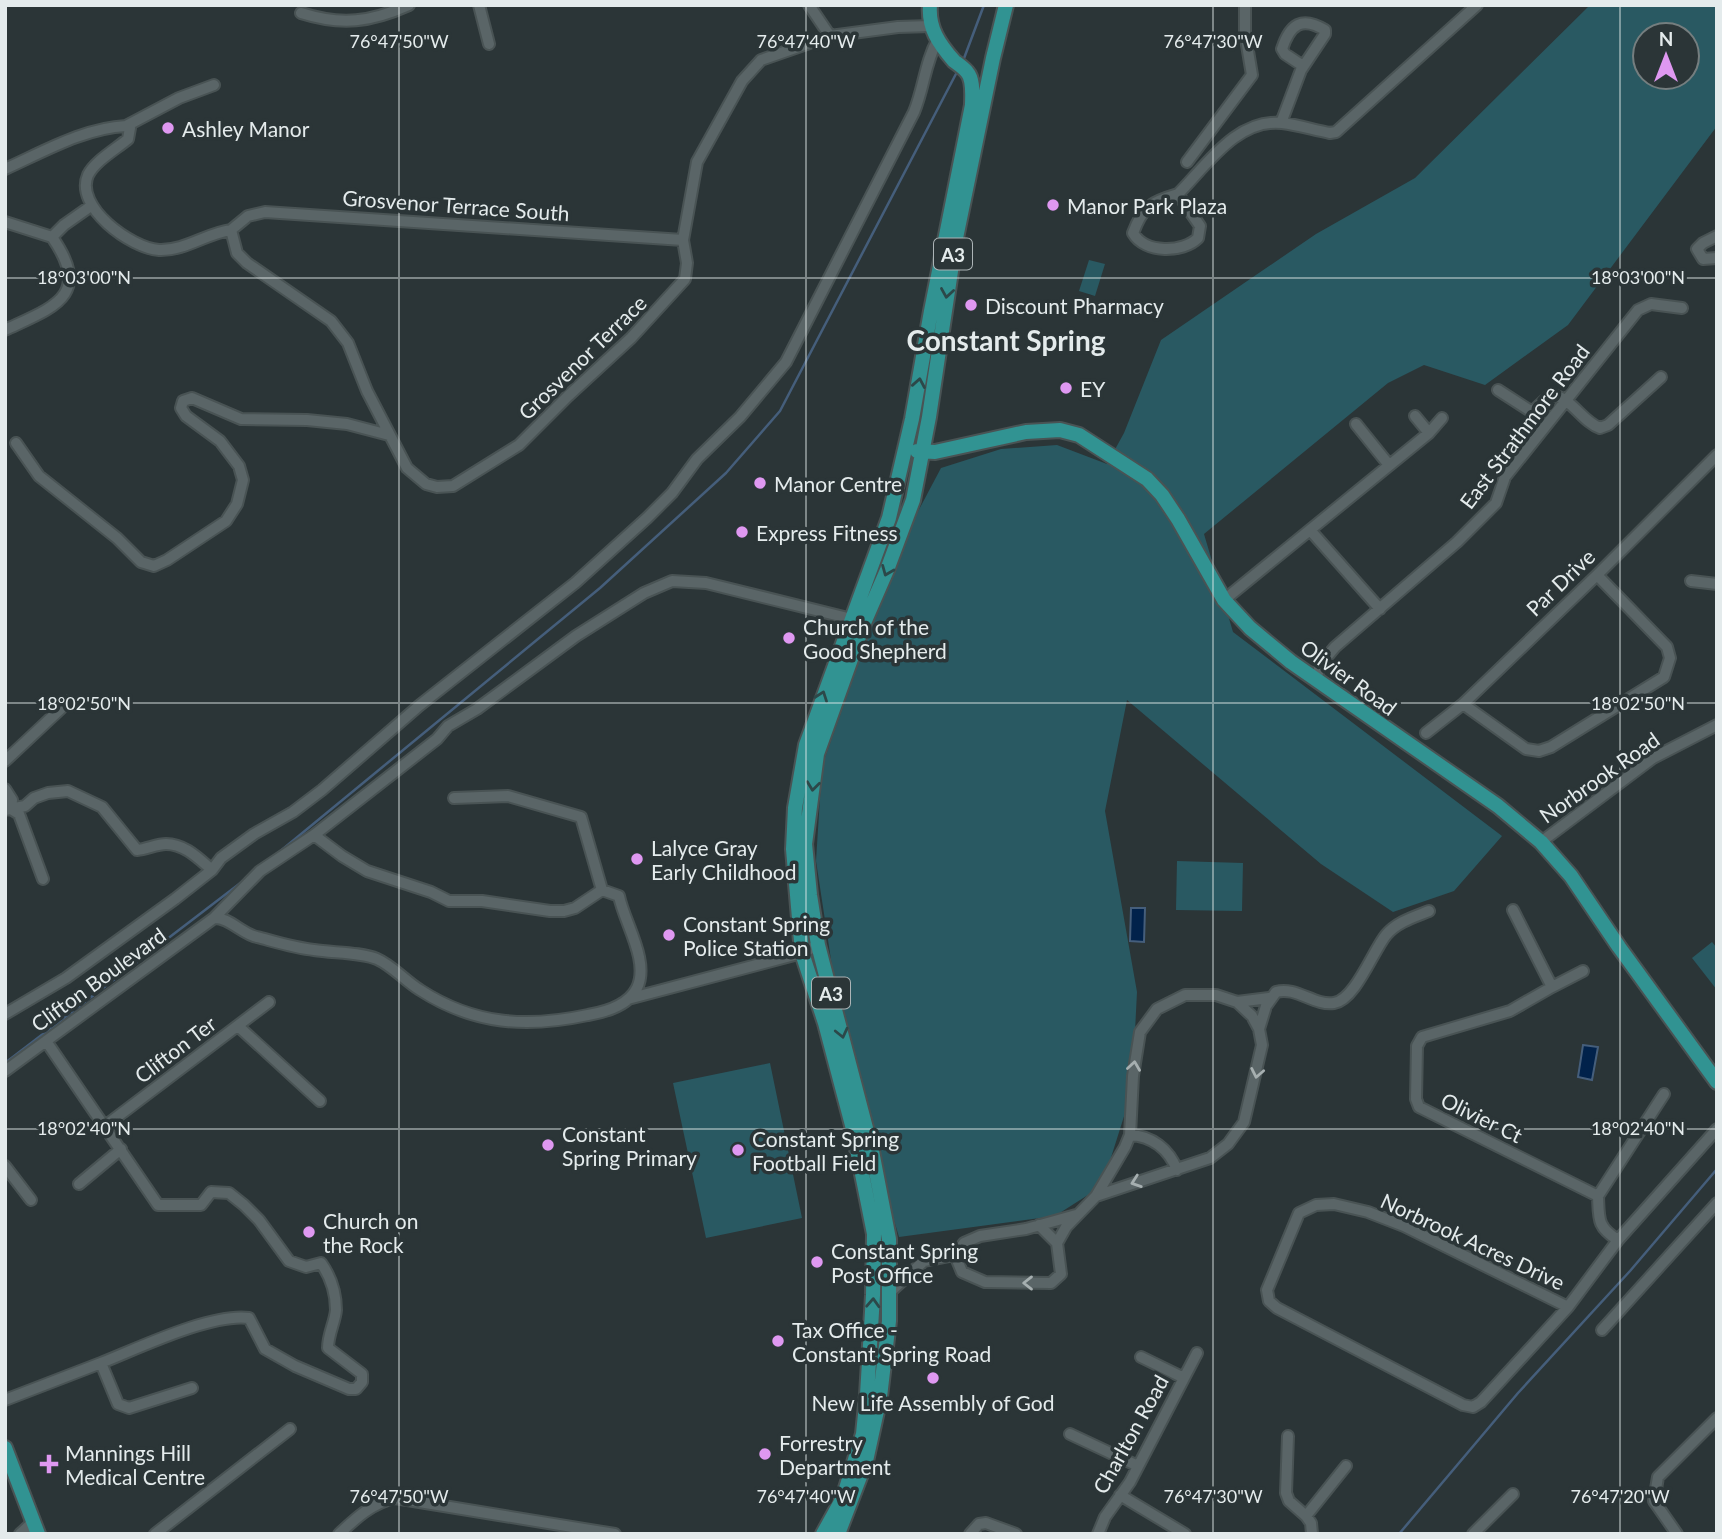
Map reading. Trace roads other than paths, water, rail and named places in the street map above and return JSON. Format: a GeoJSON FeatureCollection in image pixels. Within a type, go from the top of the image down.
{"type":"FeatureCollection","features":[{"type":"Feature","properties":{"kind":"main road","name":"A3"},"geometry":{"type":"LineString","coordinates":[[838,1534],[855,1493],[876,1424],[888,1334],[889,1239],[872,1151],[818,945],[805,844],[817,754],[889,518],[905,449],[972,105],[972,93],[961,67],[931,26],[930,5]]}},
{"type":"Feature","properties":{"kind":"main road","name":"A3"},"geometry":{"type":"LineString","coordinates":[[823,1534],[843,1497],[863,1434],[875,1270],[874,1234],[853,1129],[825,1023],[802,953],[793,849],[795,808],[806,746],[858,621],[887,570],[913,500],[956,238],[1004,5]]}},
{"type":"Feature","properties":{"kind":"main road"},"geometry":{"type":"LineString","coordinates":[[961,67],[976,71],[983,66],[1004,5]]}},
{"type":"Feature","properties":{"kind":"main road","name":"Olivier Road"},"geometry":{"type":"LineString","coordinates":[[905,449],[934,452],[1042,430],[1060,430],[1079,435],[1147,479],[1162,495],[1224,600],[1250,628],[1316,680],[1498,806],[1541,842],[1571,876],[1717,1082]]}},
{"type":"Feature","properties":{"kind":"main road"},"geometry":{"type":"LineString","coordinates":[[5,1448],[36,1528]]}},
{"type":"Feature","properties":{"kind":"street"},"geometry":{"type":"LineString","coordinates":[[301,13],[326,21],[362,21],[387,15],[409,5]]}},
{"type":"Feature","properties":{"kind":"street"},"geometry":{"type":"LineString","coordinates":[[479,5],[489,44]]}},
{"type":"Feature","properties":{"kind":"street"},"geometry":{"type":"LineString","coordinates":[[808,5],[830,36]]}},
{"type":"Feature","properties":{"kind":"street"},"geometry":{"type":"LineString","coordinates":[[1186,162],[1252,75],[1245,33],[1245,5]]}},
{"type":"Feature","properties":{"kind":"street"},"geometry":{"type":"LineString","coordinates":[[1178,194],[1200,226],[1198,238],[1186,247],[1175,250],[1164,249],[1136,238],[1133,233],[1144,211],[1155,201],[1178,194],[1235,136],[1247,128],[1265,123],[1281,123],[1330,134],[1336,132],[1477,5]]}},
{"type":"Feature","properties":{"kind":"street","name":"Grosvenor Terrace"},"geometry":{"type":"LineString","coordinates":[[231,230],[237,253],[247,263],[331,321],[348,343],[367,391],[407,468],[426,484],[437,487],[453,486],[519,445],[631,338],[685,279],[687,263],[683,240],[697,162],[742,81],[761,60],[830,36],[898,27],[931,26]]}},
{"type":"Feature","properties":{"kind":"street"},"geometry":{"type":"LineString","coordinates":[[5,1014],[66,978],[212,870],[254,834],[293,812],[323,790],[420,705],[575,583],[672,493],[696,459],[740,417],[786,362],[914,112],[922,92],[928,60],[938,39]]}},
{"type":"Feature","properties":{"kind":"street"},"geometry":{"type":"LineString","coordinates":[[1281,123],[1303,66]]}},
{"type":"Feature","properties":{"kind":"street"},"geometry":{"type":"LineString","coordinates":[[5,169],[75,138],[126,125],[179,98],[214,85]]}},
{"type":"Feature","properties":{"kind":"street"},"geometry":{"type":"LineString","coordinates":[[52,237],[91,206],[86,188],[89,174],[128,139],[131,128],[126,125]]}},
{"type":"Feature","properties":{"kind":"street","name":"Grosvenor Terrace South"},"geometry":{"type":"LineString","coordinates":[[91,206],[115,230],[135,243],[159,250],[196,243],[217,232],[231,230],[248,216],[265,212],[683,240]]}},
{"type":"Feature","properties":{"kind":"street"},"geometry":{"type":"LineString","coordinates":[[5,222],[52,237],[63,252],[70,272],[68,292],[48,310],[5,330]]}},
{"type":"Feature","properties":{"kind":"street"},"geometry":{"type":"LineString","coordinates":[[1717,236],[1697,249],[1703,259],[1717,258]]}},
{"type":"Feature","properties":{"kind":"street","name":"East Strathmore Road"},"geometry":{"type":"LineString","coordinates":[[1316,680],[1320,664],[1335,647],[1457,542],[1496,503],[1505,477],[1638,310],[1651,303],[1682,308]]}},
{"type":"Feature","properties":{"kind":"street"},"geometry":{"type":"LineString","coordinates":[[1498,390],[1522,408],[1529,410],[1534,410],[1550,395],[1558,396],[1592,425],[1604,428],[1661,377]]}},
{"type":"Feature","properties":{"kind":"street"},"geometry":{"type":"LineString","coordinates":[[16,443],[39,476],[117,538],[141,562],[154,566],[226,522],[237,504],[243,480],[239,466],[220,441],[186,416],[181,408],[183,401],[192,398],[241,419],[307,420],[347,424],[389,435]]}},
{"type":"Feature","properties":{"kind":"street"},"geometry":{"type":"LineString","coordinates":[[1415,416],[1429,433]]}},
{"type":"Feature","properties":{"kind":"street"},"geometry":{"type":"LineString","coordinates":[[1224,600],[1429,433],[1442,418]]}},
{"type":"Feature","properties":{"kind":"street"},"geometry":{"type":"LineString","coordinates":[[1356,424],[1390,465]]}},
{"type":"Feature","properties":{"kind":"street","name":"Par Drive"},"geometry":{"type":"LineString","coordinates":[[1426,733],[1463,704],[1717,455]]}},
{"type":"Feature","properties":{"kind":"street"},"geometry":{"type":"LineString","coordinates":[[1310,530],[1380,609]]}},
{"type":"Feature","properties":{"kind":"street"},"geometry":{"type":"LineString","coordinates":[[1463,704],[1526,749],[1539,751],[1551,747],[1664,677],[1670,658],[1667,647],[1597,575]]}},
{"type":"Feature","properties":{"kind":"street","name":"Clifton Boulevard"},"geometry":{"type":"LineString","coordinates":[[5,1071],[214,918],[260,871],[314,835],[437,739],[449,726],[644,593],[672,581],[706,583],[858,621]]}},
{"type":"Feature","properties":{"kind":"street"},"geometry":{"type":"LineString","coordinates":[[1691,581],[1717,584]]}},
{"type":"Feature","properties":{"kind":"street"},"geometry":{"type":"LineString","coordinates":[[5,761],[69,701]]}},
{"type":"Feature","properties":{"kind":"street","name":"Norbrook Road"},"geometry":{"type":"LineString","coordinates":[[1541,842],[1653,758],[1717,725]]}},
{"type":"Feature","properties":{"kind":"street"},"geometry":{"type":"LineString","coordinates":[[5,789],[12,800],[8,810]]}},
{"type":"Feature","properties":{"kind":"street"},"geometry":{"type":"LineString","coordinates":[[8,810],[25,806],[34,798],[48,793],[68,791],[103,807],[137,850],[164,844],[177,846],[192,853],[212,870]]}},
{"type":"Feature","properties":{"kind":"street"},"geometry":{"type":"LineString","coordinates":[[454,798],[508,796],[581,817],[603,890]]}},
{"type":"Feature","properties":{"kind":"street"},"geometry":{"type":"LineString","coordinates":[[8,810],[19,814],[43,879]]}},
{"type":"Feature","properties":{"kind":"street"},"geometry":{"type":"LineString","coordinates":[[314,835],[367,871],[431,892],[449,901],[482,901],[564,911],[575,908],[603,890]]}},
{"type":"Feature","properties":{"kind":"street"},"geometry":{"type":"LineString","coordinates":[[603,890],[620,896],[636,946],[640,964],[638,986],[628,999]]}},
{"type":"Feature","properties":{"kind":"street"},"geometry":{"type":"LineString","coordinates":[[1513,910],[1552,987],[1583,971]]}},
{"type":"Feature","properties":{"kind":"street"},"geometry":{"type":"LineString","coordinates":[[1259,1029],[1269,998],[1276,992],[1282,990],[1334,1003],[1347,997],[1386,935],[1399,923],[1429,911]]}},
{"type":"Feature","properties":{"kind":"street"},"geometry":{"type":"LineString","coordinates":[[214,918],[221,918],[249,936],[311,950],[374,957],[421,991],[451,1006],[485,1018],[521,1024],[553,1023],[605,1012],[628,999],[802,953],[818,945]]}},
{"type":"Feature","properties":{"kind":"street","name":"Olivier Ct"},"geometry":{"type":"LineString","coordinates":[[1552,987],[1510,1011],[1422,1037],[1417,1046],[1416,1099],[1419,1107],[1598,1196]]}},
{"type":"Feature","properties":{"kind":"street"},"geometry":{"type":"LineString","coordinates":[[955,1255],[962,1272],[985,1282],[1051,1283],[1060,1274],[1057,1243],[1066,1227],[1096,1196],[1130,1135],[1133,1076],[1140,1032],[1157,1009],[1185,995],[1216,995],[1237,1002],[1252,1016],[1259,1029],[1262,1045],[1244,1122],[1228,1144],[1210,1158],[1096,1196]]}},
{"type":"Feature","properties":{"kind":"street"},"geometry":{"type":"LineString","coordinates":[[1237,1002],[1269,998]]}},
{"type":"Feature","properties":{"kind":"street","name":"Clifton Ter"},"geometry":{"type":"LineString","coordinates":[[105,1126],[269,1002]]}},
{"type":"Feature","properties":{"kind":"street"},"geometry":{"type":"LineString","coordinates":[[238,1026],[320,1101]]}},
{"type":"Feature","properties":{"kind":"street"},"geometry":{"type":"LineString","coordinates":[[5,1400],[181,1332],[235,1316],[250,1318],[265,1349],[287,1362],[349,1389],[356,1389],[362,1382],[362,1374],[328,1348],[328,1335],[336,1311],[331,1278],[321,1263],[306,1267],[289,1262],[259,1220],[229,1193],[211,1192],[201,1205],[158,1205],[46,1041]]}},
{"type":"Feature","properties":{"kind":"street"},"geometry":{"type":"LineString","coordinates":[[1618,1240],[1607,1234],[1599,1224],[1598,1196],[1664,1094]]}},
{"type":"Feature","properties":{"kind":"street"},"geometry":{"type":"LineString","coordinates":[[1568,1307],[1618,1240],[1717,1129]]}},
{"type":"Feature","properties":{"kind":"street"},"geometry":{"type":"LineString","coordinates":[[1130,1135],[1142,1136],[1168,1152],[1177,1170]]}},
{"type":"Feature","properties":{"kind":"street"},"geometry":{"type":"LineString","coordinates":[[79,1184],[121,1149]]}},
{"type":"Feature","properties":{"kind":"street"},"geometry":{"type":"LineString","coordinates":[[5,1166],[31,1200]]}},
{"type":"Feature","properties":{"kind":"street"},"geometry":{"type":"LineString","coordinates":[[1602,1329],[1717,1203]]}},
{"type":"Feature","properties":{"kind":"street","name":"Norbrook Acres Drive"},"geometry":{"type":"LineString","coordinates":[[1334,1204],[1368,1212],[1404,1226],[1568,1307],[1473,1408],[1277,1308],[1269,1301],[1267,1290],[1299,1213],[1316,1205],[1334,1204]]}},
{"type":"Feature","properties":{"kind":"street"},"geometry":{"type":"LineString","coordinates":[[890,1292],[924,1261],[955,1255],[964,1243],[980,1236],[1076,1215]]}},
{"type":"Feature","properties":{"kind":"street"},"geometry":{"type":"LineString","coordinates":[[1039,1225],[1057,1243]]}},
{"type":"Feature","properties":{"kind":"street","name":"Charlton Road"},"geometry":{"type":"LineString","coordinates":[[1098,1534],[1105,1517],[1138,1466],[1197,1353]]}},
{"type":"Feature","properties":{"kind":"street"},"geometry":{"type":"LineString","coordinates":[[1141,1357],[1184,1378]]}},
{"type":"Feature","properties":{"kind":"street"},"geometry":{"type":"LineString","coordinates":[[101,1363],[118,1404],[123,1408],[192,1388]]}},
{"type":"Feature","properties":{"kind":"street"},"geometry":{"type":"LineString","coordinates":[[1677,1534],[1654,1501],[1658,1477],[1717,1418]]}},
{"type":"Feature","properties":{"kind":"street"},"geometry":{"type":"LineString","coordinates":[[155,1534],[290,1429]]}},
{"type":"Feature","properties":{"kind":"street"},"geometry":{"type":"LineString","coordinates":[[1070,1434],[1138,1466]]}},
{"type":"Feature","properties":{"kind":"street"},"geometry":{"type":"LineString","coordinates":[[1288,1436],[1286,1493],[1289,1501],[1311,1523],[1312,1534]]}},
{"type":"Feature","properties":{"kind":"street"},"geometry":{"type":"LineString","coordinates":[[1306,1516],[1346,1466]]}},
{"type":"Feature","properties":{"kind":"street"},"geometry":{"type":"LineString","coordinates":[[1473,1534],[1513,1494]]}},
{"type":"Feature","properties":{"kind":"street"},"geometry":{"type":"LineString","coordinates":[[1120,1495],[1185,1534]]}},
{"type":"Feature","properties":{"kind":"street"},"geometry":{"type":"LineString","coordinates":[[339,1534],[356,1517],[382,1501],[395,1499],[615,1534]]}},
{"type":"Feature","properties":{"kind":"street"},"geometry":{"type":"LineString","coordinates":[[970,1534],[979,1524],[986,1523],[1016,1534]]}},
{"type":"Feature","properties":{"kind":"street"},"geometry":{"type":"LineString","coordinates":[[20,1534],[36,1528]]}},
{"type":"Feature","properties":{"kind":"water"},"geometry":{"type":"Polygon","coordinates":[[[1131,908],[1145,908],[1144,942],[1130,941],[1131,908]]]}},
{"type":"Feature","properties":{"kind":"water"},"geometry":{"type":"Polygon","coordinates":[[[1583,1045],[1598,1047],[1592,1080],[1578,1077],[1583,1045]]]}},
{"type":"Feature","properties":{"kind":"waterway"},"geometry":{"type":"LineString","coordinates":[[963,61],[984,5]]}},
{"type":"Feature","properties":{"kind":"waterway"},"geometry":{"type":"LineString","coordinates":[[278,853],[600,588],[726,473],[780,411],[958,70]]}},
{"type":"Feature","properties":{"kind":"waterway"},"geometry":{"type":"LineString","coordinates":[[5,1063],[243,881]]}},
{"type":"Feature","properties":{"kind":"waterway"},"geometry":{"type":"LineString","coordinates":[[1399,1534],[1518,1393],[1630,1271],[1717,1169]]}},
{"type":"Feature","properties":{"kind":"place","name":"Ashley Manor"},"geometry":{"type":"Point","coordinates":[168,128]}},
{"type":"Feature","properties":{"kind":"place","name":"Manor Park Plaza"},"geometry":{"type":"Point","coordinates":[1053,205]}},
{"type":"Feature","properties":{"kind":"place","name":"Discount Pharmacy"},"geometry":{"type":"Point","coordinates":[971,305]}},
{"type":"Feature","properties":{"kind":"place","name":"EY"},"geometry":{"type":"Point","coordinates":[1066,388]}},
{"type":"Feature","properties":{"kind":"place","name":"Manor Centre"},"geometry":{"type":"Point","coordinates":[760,483]}},
{"type":"Feature","properties":{"kind":"place","name":"Express Fitness"},"geometry":{"type":"Point","coordinates":[742,532]}},
{"type":"Feature","properties":{"kind":"place","name":"Church of the Good Shepherd"},"geometry":{"type":"Point","coordinates":[789,638]}},
{"type":"Feature","properties":{"kind":"place","name":"Lalyce Gray Early Childhood"},"geometry":{"type":"Point","coordinates":[637,859]}},
{"type":"Feature","properties":{"kind":"place","name":"Constant Spring Police Station"},"geometry":{"type":"Point","coordinates":[669,935]}},
{"type":"Feature","properties":{"kind":"place","name":"Constant Spring Primary"},"geometry":{"type":"Point","coordinates":[548,1145]}},
{"type":"Feature","properties":{"kind":"place","name":"Constant Spring Football Field"},"geometry":{"type":"Point","coordinates":[738,1150]}},
{"type":"Feature","properties":{"kind":"place","name":"Church on the Rock"},"geometry":{"type":"Point","coordinates":[309,1232]}},
{"type":"Feature","properties":{"kind":"place","name":"Constant Spring Post Office"},"geometry":{"type":"Point","coordinates":[817,1262]}},
{"type":"Feature","properties":{"kind":"place","name":"Tax Office - Constant Spring Road"},"geometry":{"type":"Point","coordinates":[778,1341]}},
{"type":"Feature","properties":{"kind":"place","name":"New Life Assembly of God"},"geometry":{"type":"Point","coordinates":[933,1378]}},
{"type":"Feature","properties":{"kind":"place","name":"Forrestry Department"},"geometry":{"type":"Point","coordinates":[765,1454]}},
{"type":"Feature","properties":{"kind":"place","name":"Mannings Hill Medical Centre"},"geometry":{"type":"Point","coordinates":[49,1464]}},
{"type":"Feature","properties":{"kind":"district","name":"Constant Spring"},"geometry":{"type":"Point","coordinates":[1006,340]}}]}
